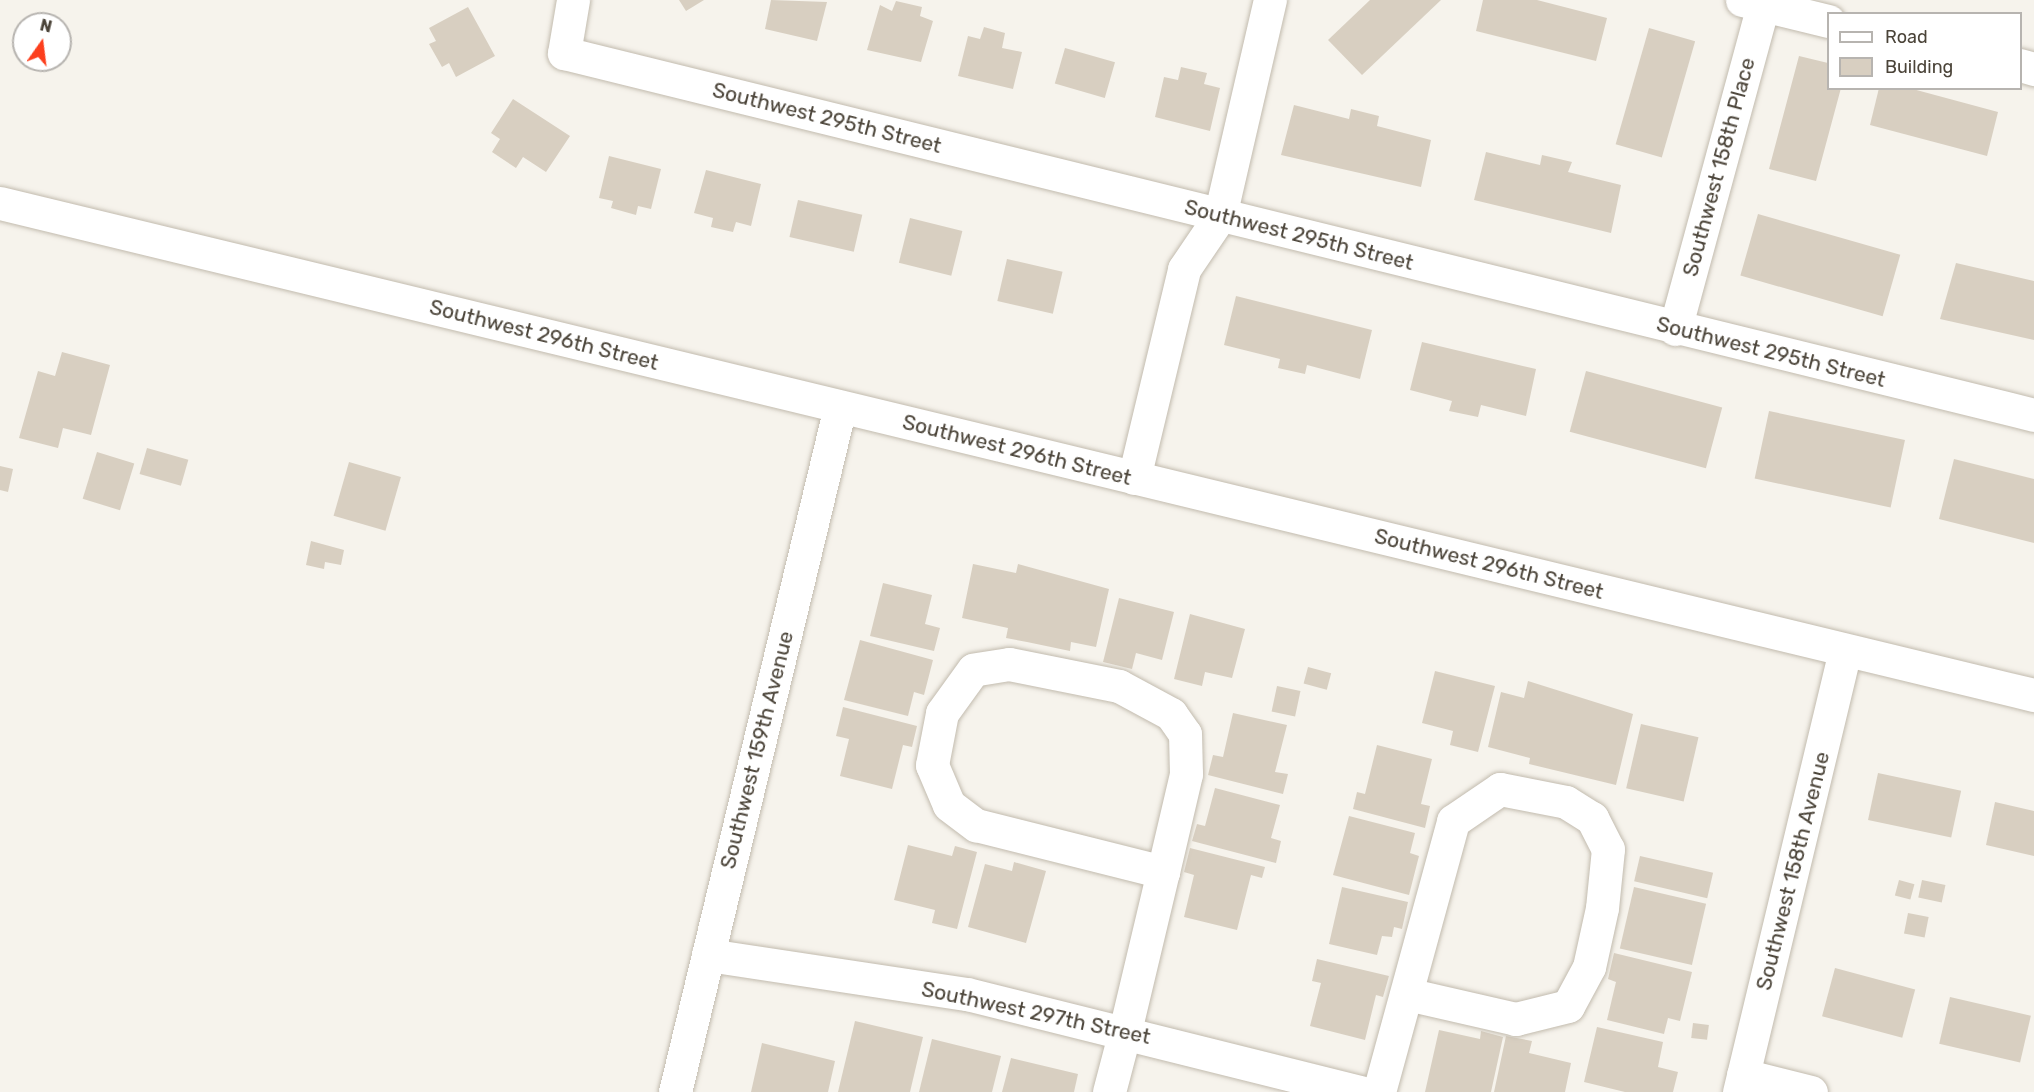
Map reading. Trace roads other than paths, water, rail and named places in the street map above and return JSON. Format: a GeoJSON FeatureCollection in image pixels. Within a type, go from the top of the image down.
{"type":"FeatureCollection","features":[{"type":"Feature","properties":{"kind":"street","name":"Southwest 295th Street"},"geometry":{"type":"LineString","coordinates":[[573,0],[564,53],[2034,416]]}},
{"type":"Feature","properties":{"kind":"street"},"geometry":{"type":"LineString","coordinates":[[1134,478],[1184,269],[1220,216],[1270,0]]}},
{"type":"Feature","properties":{"kind":"street"},"geometry":{"type":"LineString","coordinates":[[1753,3],[1827,21]]}},
{"type":"Feature","properties":{"kind":"street","name":"Southwest 158th Place"},"geometry":{"type":"LineString","coordinates":[[1675,329],[1753,3]]}},
{"type":"Feature","properties":{"kind":"street","name":"Southwest 296th Street"},"geometry":{"type":"LineString","coordinates":[[0,203],[2034,695]]}},
{"type":"Feature","properties":{"kind":"street","name":"Southwest 159th Avenue"},"geometry":{"type":"LineString","coordinates":[[675,1092],[840,407]]}},
{"type":"Feature","properties":{"kind":"street","name":"Southwest 158th Avenue"},"geometry":{"type":"LineString","coordinates":[[1741,1084],[1845,651]]}},
{"type":"Feature","properties":{"kind":"street"},"geometry":{"type":"LineString","coordinates":[[1109,1092],[1186,774],[1185,734],[1171,714],[1119,686],[1009,664],[973,670],[942,713],[932,765],[949,805],[976,825],[1162,872]]}},
{"type":"Feature","properties":{"kind":"street"},"geometry":{"type":"LineString","coordinates":[[1379,1092],[1454,821],[1500,789],[1566,802],[1592,818],[1608,849],[1602,908],[1589,967],[1568,1006],[1516,1019],[1407,994]]}},
{"type":"Feature","properties":{"kind":"street","name":"Southwest 297th Street"},"geometry":{"type":"LineString","coordinates":[[708,955],[967,994],[1125,1031],[1361,1092]]}},
{"type":"Feature","properties":{"kind":"street"},"geometry":{"type":"LineString","coordinates":[[1741,1084],[1811,1092]]}}]}
